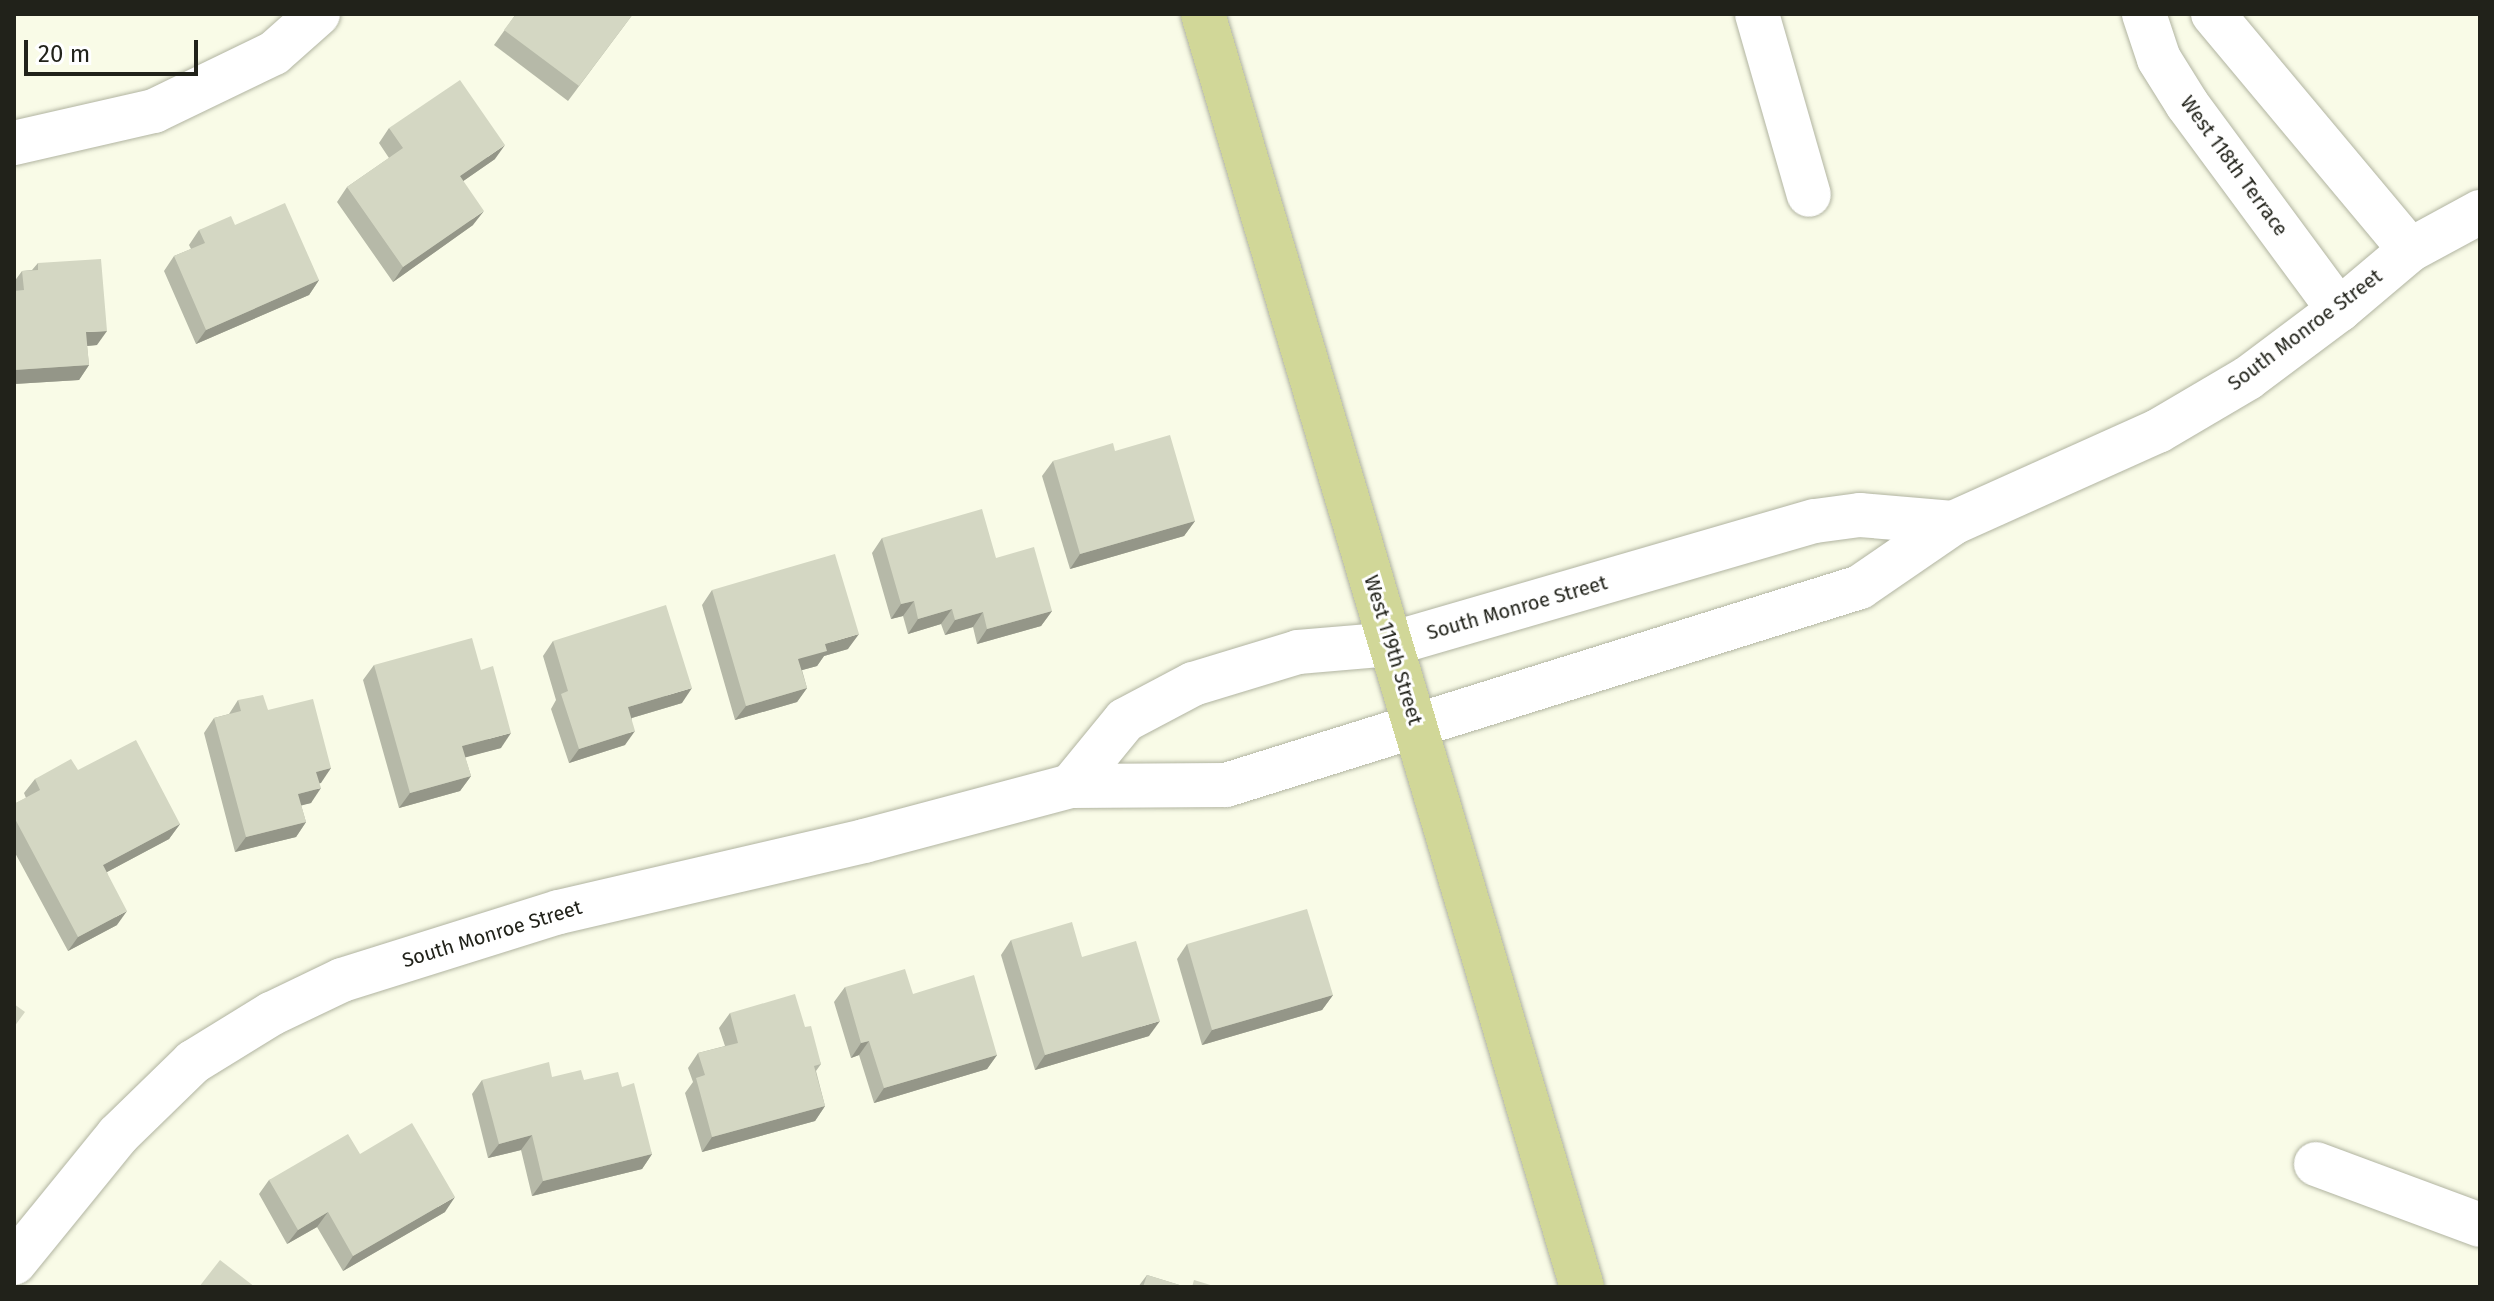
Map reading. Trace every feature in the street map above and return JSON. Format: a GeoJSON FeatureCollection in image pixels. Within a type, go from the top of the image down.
{"type":"FeatureCollection","features":[{"type":"Feature","properties":{"kind":"main road","name":"West 119th Street"},"geometry":{"type":"LineString","coordinates":[[1203,14],[1582,1287]]}},
{"type":"Feature","properties":{"kind":"street"},"geometry":{"type":"LineString","coordinates":[[14,143],[154,111],[274,53],[318,14]]}},
{"type":"Feature","properties":{"kind":"street"},"geometry":{"type":"LineString","coordinates":[[1757,14],[1809,195]]}},
{"type":"Feature","properties":{"kind":"street","name":"West 118th Terrace"},"geometry":{"type":"LineString","coordinates":[[2144,14],[2159,59],[2187,104],[2339,310]]}},
{"type":"Feature","properties":{"kind":"street"},"geometry":{"type":"LineString","coordinates":[[2213,14],[2410,250]]}},
{"type":"Feature","properties":{"kind":"street","name":"South Monroe Street"},"geometry":{"type":"LineString","coordinates":[[14,1263],[118,1135],[193,1062],[271,1014],[342,980],[559,912],[864,841],[1071,786],[1226,785],[1860,587],[1953,523],[2158,431],[2248,378],[2339,310],[2410,250],[2480,212]]}},
{"type":"Feature","properties":{"kind":"street","name":"South Monroe Street"},"geometry":{"type":"LineString","coordinates":[[1071,786],[1125,720],[1193,684],[1298,652],[1391,644],[1815,521],[1860,515],[1953,523]]}},
{"type":"Feature","properties":{"kind":"street"},"geometry":{"type":"LineString","coordinates":[[2316,1164],[2480,1225]]}},
{"type":"Feature","properties":{"kind":"building"},"geometry":{"type":"Polygon","coordinates":[[[516,14],[633,14],[579,86],[504,30],[516,14]]]}},
{"type":"Feature","properties":{"kind":"building"},"geometry":{"type":"Polygon","coordinates":[[[460,80],[505,145],[460,176],[484,211],[403,267],[347,187],[403,148],[389,128],[460,80]]]}},
{"type":"Feature","properties":{"kind":"building"},"geometry":{"type":"Polygon","coordinates":[[[285,203],[319,280],[206,330],[174,256],[205,243],[199,230],[231,216],[235,225],[285,203]]]}},
{"type":"Feature","properties":{"kind":"building"},"geometry":{"type":"Polygon","coordinates":[[[101,259],[107,331],[86,332],[89,365],[14,370],[14,291],[24,290],[22,271],[38,270],[38,263],[101,259]]]}},
{"type":"Feature","properties":{"kind":"building"},"geometry":{"type":"Polygon","coordinates":[[[1170,435],[1195,521],[1080,554],[1053,461],[1113,443],[1115,451],[1170,435]]]}},
{"type":"Feature","properties":{"kind":"building"},"geometry":{"type":"Polygon","coordinates":[[[982,509],[996,558],[1034,547],[1052,611],[987,629],[983,612],[955,620],[952,609],[918,619],[914,601],[901,604],[882,538],[982,509]]]}},
{"type":"Feature","properties":{"kind":"building"},"geometry":{"type":"Polygon","coordinates":[[[835,554],[859,634],[825,644],[827,651],[798,659],[807,688],[746,706],[712,590],[835,554]]]}},
{"type":"Feature","properties":{"kind":"building"},"geometry":{"type":"Polygon","coordinates":[[[666,605],[692,688],[628,707],[635,731],[579,749],[561,694],[568,691],[553,641],[666,605]]]}},
{"type":"Feature","properties":{"kind":"building"},"geometry":{"type":"Polygon","coordinates":[[[472,638],[481,670],[493,666],[511,733],[462,746],[471,776],[410,793],[374,665],[472,638]]]}},
{"type":"Feature","properties":{"kind":"building"},"geometry":{"type":"Polygon","coordinates":[[[263,695],[268,710],[313,699],[331,768],[316,772],[321,788],[298,794],[306,822],[246,837],[214,718],[241,711],[238,700],[263,695]]]}},
{"type":"Feature","properties":{"kind":"building"},"geometry":{"type":"Polygon","coordinates":[[[136,740],[180,824],[103,865],[127,911],[78,937],[14,817],[14,804],[40,790],[35,779],[71,759],[78,770],[136,740]]]}},
{"type":"Feature","properties":{"kind":"building"},"geometry":{"type":"Polygon","coordinates":[[[1307,909],[1333,995],[1212,1030],[1187,944],[1307,909]]]}},
{"type":"Feature","properties":{"kind":"building"},"geometry":{"type":"Polygon","coordinates":[[[1072,922],[1082,957],[1136,941],[1160,1021],[1045,1055],[1011,940],[1072,922]]]}},
{"type":"Feature","properties":{"kind":"building"},"geometry":{"type":"Polygon","coordinates":[[[905,969],[913,994],[974,975],[997,1055],[884,1088],[869,1041],[861,1043],[845,987],[905,969]]]}},
{"type":"Feature","properties":{"kind":"building"},"geometry":{"type":"Polygon","coordinates":[[[795,994],[805,1027],[811,1026],[821,1064],[814,1066],[825,1106],[712,1137],[696,1078],[705,1075],[698,1053],[738,1043],[730,1013],[795,994]]]}},
{"type":"Feature","properties":{"kind":"building"},"geometry":{"type":"Polygon","coordinates":[[[14,1004],[25,1012],[14,1027],[14,1004]]]}},
{"type":"Feature","properties":{"kind":"building"},"geometry":{"type":"Polygon","coordinates":[[[549,1062],[552,1077],[581,1070],[584,1080],[618,1072],[622,1087],[634,1083],[652,1154],[543,1181],[532,1135],[499,1144],[482,1080],[549,1062]]]}},
{"type":"Feature","properties":{"kind":"building"},"geometry":{"type":"Polygon","coordinates":[[[412,1123],[455,1197],[353,1256],[328,1212],[298,1230],[269,1180],[348,1134],[360,1154],[412,1123]]]}},
{"type":"Feature","properties":{"kind":"building"},"geometry":{"type":"Polygon","coordinates":[[[220,1260],[255,1287],[199,1287],[220,1260]]]}},
{"type":"Feature","properties":{"kind":"building"},"geometry":{"type":"Polygon","coordinates":[[[1147,1275],[1186,1287],[1143,1287],[1147,1275]]]}},
{"type":"Feature","properties":{"kind":"building"},"geometry":{"type":"Polygon","coordinates":[[[1194,1280],[1217,1287],[1192,1287],[1194,1280]]]}}]}
